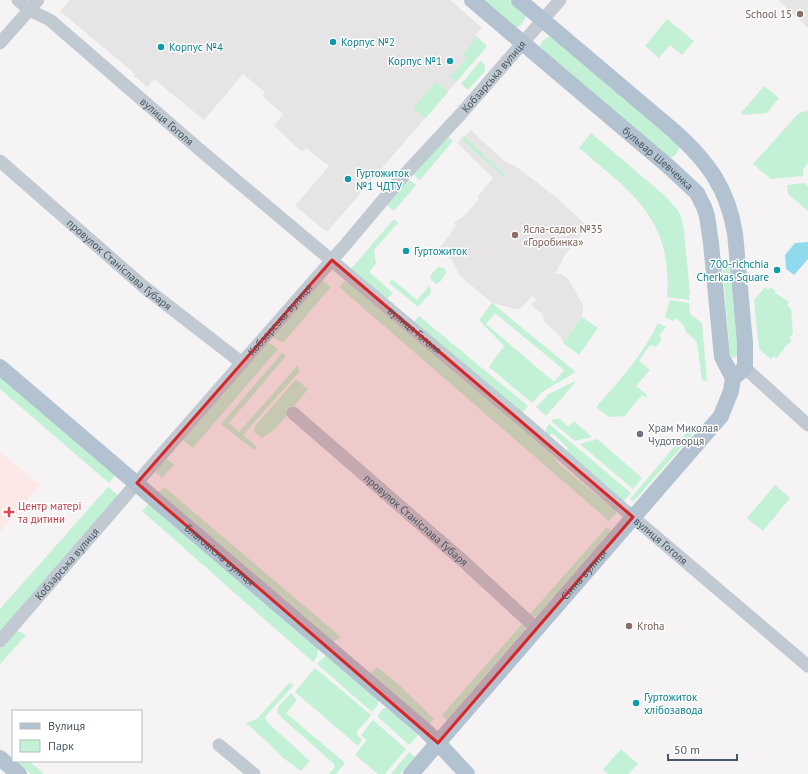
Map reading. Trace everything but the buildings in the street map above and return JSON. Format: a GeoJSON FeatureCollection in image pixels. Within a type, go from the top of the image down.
{"type":"FeatureCollection","features":[{"type":"Feature","properties":{"kind":"main road","name":"бульвар Шевченка"},"geometry":{"type":"LineString","coordinates":[[472,0],[668,166],[697,193],[704,207],[710,229],[722,357],[739,373]]}},
{"type":"Feature","properties":{"kind":"main road"},"geometry":{"type":"LineString","coordinates":[[519,0],[674,131],[696,152],[715,176],[725,197],[735,233],[745,343],[739,373]]}},
{"type":"Feature","properties":{"kind":"main road"},"geometry":{"type":"LineString","coordinates":[[697,193],[715,176]]}},
{"type":"Feature","properties":{"kind":"main road","name":"Благовісна вулиця"},"geometry":{"type":"LineString","coordinates":[[0,367],[438,743],[467,774]]}},
{"type":"Feature","properties":{"kind":"main road","name":"Сінна вулиця"},"geometry":{"type":"LineString","coordinates":[[411,774],[721,416],[739,373]]}},
{"type":"Feature","properties":{"kind":"main road"},"geometry":{"type":"LineString","coordinates":[[0,758],[19,774]]}},
{"type":"Feature","properties":{"kind":"street","name":"вулиця Гоголя"},"geometry":{"type":"LineString","coordinates":[[18,0],[34,5],[200,150],[536,432],[808,666]]}},
{"type":"Feature","properties":{"kind":"street","name":"Кобзарська вулиця"},"geometry":{"type":"LineString","coordinates":[[0,641],[405,174],[460,115],[560,0]]}},
{"type":"Feature","properties":{"kind":"street"},"geometry":{"type":"LineString","coordinates":[[0,43],[34,5]]}},
{"type":"Feature","properties":{"kind":"street","name":"провулок Станіслава Губаря"},"geometry":{"type":"LineString","coordinates":[[0,160],[144,287],[242,363]]}},
{"type":"Feature","properties":{"kind":"street"},"geometry":{"type":"LineString","coordinates":[[739,373],[808,425]]}},
{"type":"Feature","properties":{"kind":"street","name":"провулок Станіслава Губаря"},"geometry":{"type":"LineString","coordinates":[[293,413],[462,560],[537,629]]}},
{"type":"Feature","properties":{"kind":"street"},"geometry":{"type":"LineString","coordinates":[[219,745],[254,774]]}},
{"type":"Feature","properties":{"kind":"highlighted area"},"geometry":{"type":"Polygon","coordinates":[[[332,260],[633,517],[438,743],[137,483],[332,260]]]}},
{"type":"Feature","properties":{"kind":"shaded area"},"geometry":{"type":"Polygon","coordinates":[[[70,0],[450,0],[482,28],[475,35],[487,46],[327,232],[295,206],[329,166],[306,148],[302,152],[274,126],[283,114],[262,96],[265,92],[243,74],[204,120],[154,79],[147,87],[134,76],[135,74],[60,11],[70,0]]]}},
{"type":"Feature","properties":{"kind":"shaded area","name":"School 15"},"geometry":{"type":"Polygon","coordinates":[[[778,0],[808,0],[808,28],[778,0]]]}},
{"type":"Feature","properties":{"kind":"shaded area","name":"Ясла-садок №35 «Горобинка»"},"geometry":{"type":"Polygon","coordinates":[[[471,130],[504,161],[514,165],[556,197],[588,227],[565,255],[555,274],[562,274],[568,279],[583,305],[582,317],[563,343],[560,336],[545,323],[542,314],[531,305],[536,299],[532,296],[520,309],[492,303],[459,275],[451,258],[439,249],[456,226],[454,223],[464,216],[479,199],[477,197],[493,178],[457,143],[471,130]]]}},
{"type":"Feature","properties":{"kind":"shaded area","name":"Центр матері та дитини"},"geometry":{"type":"Polygon","coordinates":[[[0,452],[40,485],[0,532],[0,452]]]}},
{"type":"Feature","properties":{"kind":"green space"},"geometry":{"type":"Polygon","coordinates":[[[480,0],[510,0],[522,10],[525,19],[521,25],[515,28],[480,0]]]}},
{"type":"Feature","properties":{"kind":"green space"},"geometry":{"type":"Polygon","coordinates":[[[667,19],[694,41],[682,55],[670,45],[659,58],[645,46],[667,19]]]}},
{"type":"Feature","properties":{"kind":"green space"},"geometry":{"type":"Polygon","coordinates":[[[550,36],[680,146],[676,154],[669,158],[539,49],[543,41],[550,36]]]}},
{"type":"Feature","properties":{"kind":"green space"},"geometry":{"type":"Polygon","coordinates":[[[477,37],[487,46],[456,82],[450,76],[467,58],[463,55],[477,37]]]}},
{"type":"Feature","properties":{"kind":"green space"},"geometry":{"type":"Polygon","coordinates":[[[481,60],[485,66],[485,71],[468,90],[461,84],[481,60]]]}},
{"type":"Feature","properties":{"kind":"green space"},"geometry":{"type":"Polygon","coordinates":[[[436,82],[448,92],[425,119],[413,108],[436,82]]]}},
{"type":"Feature","properties":{"kind":"green space"},"geometry":{"type":"Polygon","coordinates":[[[764,86],[779,98],[767,113],[742,115],[742,112],[764,86]]]}},
{"type":"Feature","properties":{"kind":"green space"},"geometry":{"type":"Polygon","coordinates":[[[808,111],[808,163],[803,169],[803,176],[771,179],[753,164],[799,113],[808,111]]]}},
{"type":"Feature","properties":{"kind":"green space"},"geometry":{"type":"Polygon","coordinates":[[[591,133],[664,195],[677,209],[682,219],[684,231],[690,294],[689,300],[667,297],[667,270],[663,247],[656,227],[645,210],[632,194],[579,148],[591,133]]]}},
{"type":"Feature","properties":{"kind":"green space"},"geometry":{"type":"Polygon","coordinates":[[[464,136],[505,175],[503,177],[461,139],[464,136]]]}},
{"type":"Feature","properties":{"kind":"green space"},"geometry":{"type":"Polygon","coordinates":[[[448,137],[453,141],[420,180],[413,174],[448,137]]]}},
{"type":"Feature","properties":{"kind":"green space"},"geometry":{"type":"Polygon","coordinates":[[[408,179],[416,185],[394,211],[386,204],[408,179]]]}},
{"type":"Feature","properties":{"kind":"green space"},"geometry":{"type":"Polygon","coordinates":[[[804,183],[808,186],[808,211],[788,194],[787,185],[804,183]]]}},
{"type":"Feature","properties":{"kind":"green space"},"geometry":{"type":"Polygon","coordinates":[[[394,219],[398,223],[374,250],[376,264],[369,272],[393,293],[385,301],[350,270],[394,219]]]}},
{"type":"Feature","properties":{"kind":"green space"},"geometry":{"type":"Polygon","coordinates":[[[729,261],[738,353],[734,358],[730,354],[722,262],[729,261]]]}},
{"type":"Feature","properties":{"kind":"green space"},"geometry":{"type":"Polygon","coordinates":[[[438,267],[444,268],[446,273],[440,282],[436,284],[431,280],[430,276],[438,267]]]}},
{"type":"Feature","properties":{"kind":"green space"},"geometry":{"type":"Polygon","coordinates":[[[347,279],[546,448],[559,464],[617,512],[609,521],[339,287],[347,279]]]}},
{"type":"Feature","properties":{"kind":"green space"},"geometry":{"type":"Polygon","coordinates":[[[392,279],[417,300],[429,286],[431,290],[430,294],[418,307],[389,283],[392,279]]]}},
{"type":"Feature","properties":{"kind":"green space"},"geometry":{"type":"Polygon","coordinates":[[[322,280],[331,287],[283,343],[274,338],[274,334],[322,280]]]}},
{"type":"Feature","properties":{"kind":"green space"},"geometry":{"type":"Polygon","coordinates":[[[765,287],[768,290],[771,287],[776,292],[775,293],[789,302],[787,305],[791,309],[793,333],[789,338],[792,340],[782,352],[780,352],[781,353],[776,358],[774,356],[771,359],[759,349],[754,300],[765,287]]]}},
{"type":"Feature","properties":{"kind":"green space"},"geometry":{"type":"Polygon","coordinates":[[[670,300],[689,303],[690,314],[702,323],[707,381],[702,380],[697,342],[685,331],[684,326],[676,318],[673,321],[665,317],[670,300]]]}},
{"type":"Feature","properties":{"kind":"green space"},"geometry":{"type":"Polygon","coordinates":[[[492,303],[576,372],[542,392],[532,403],[489,367],[504,346],[479,320],[492,303]],[[495,313],[486,324],[554,382],[564,370],[495,313]]]}},
{"type":"Feature","properties":{"kind":"green space"},"geometry":{"type":"Polygon","coordinates":[[[419,316],[528,406],[524,411],[518,413],[413,323],[419,316]]]}},
{"type":"Feature","properties":{"kind":"green space"},"geometry":{"type":"Polygon","coordinates":[[[582,317],[598,328],[579,355],[563,343],[582,317]]]}},
{"type":"Feature","properties":{"kind":"green space"},"geometry":{"type":"Polygon","coordinates":[[[658,323],[666,327],[659,336],[662,339],[656,347],[650,345],[639,361],[650,370],[636,386],[647,395],[647,398],[642,395],[625,416],[609,417],[596,407],[638,357],[658,323]]]}},
{"type":"Feature","properties":{"kind":"green space"},"geometry":{"type":"Polygon","coordinates":[[[268,342],[278,349],[193,448],[182,439],[268,342]]]}},
{"type":"Feature","properties":{"kind":"green space"},"geometry":{"type":"Polygon","coordinates":[[[282,353],[286,356],[229,423],[239,432],[297,366],[299,368],[299,372],[243,435],[257,447],[254,450],[221,424],[282,353]]]}},
{"type":"Feature","properties":{"kind":"green space"},"geometry":{"type":"Polygon","coordinates":[[[0,376],[115,475],[109,483],[0,389],[0,376]]]}},
{"type":"Feature","properties":{"kind":"green space"},"geometry":{"type":"Polygon","coordinates":[[[296,379],[308,389],[275,429],[262,438],[254,432],[255,426],[296,379]]]}},
{"type":"Feature","properties":{"kind":"green space"},"geometry":{"type":"Polygon","coordinates":[[[575,381],[575,383],[546,416],[536,407],[549,394],[575,381]]]}},
{"type":"Feature","properties":{"kind":"green space"},"geometry":{"type":"Polygon","coordinates":[[[560,419],[568,427],[574,421],[592,437],[575,441],[551,421],[560,419]]]}},
{"type":"Feature","properties":{"kind":"green space"},"geometry":{"type":"Polygon","coordinates":[[[549,424],[631,493],[623,502],[564,453],[568,448],[552,433],[548,438],[546,431],[549,424]]]}},
{"type":"Feature","properties":{"kind":"green space"},"geometry":{"type":"Polygon","coordinates":[[[692,426],[696,428],[692,435],[633,502],[630,499],[692,426]]]}},
{"type":"Feature","properties":{"kind":"green space"},"geometry":{"type":"Polygon","coordinates":[[[597,439],[642,478],[633,489],[580,444],[597,439]]]}},
{"type":"Feature","properties":{"kind":"green space"},"geometry":{"type":"Polygon","coordinates":[[[166,458],[174,465],[162,478],[155,472],[166,458]]]}},
{"type":"Feature","properties":{"kind":"green space"},"geometry":{"type":"Polygon","coordinates":[[[775,485],[790,498],[763,531],[747,518],[775,485]]]}},
{"type":"Feature","properties":{"kind":"green space"},"geometry":{"type":"Polygon","coordinates":[[[108,487],[119,496],[0,633],[0,609],[108,487]]]}},
{"type":"Feature","properties":{"kind":"green space"},"geometry":{"type":"Polygon","coordinates":[[[164,487],[341,637],[331,642],[158,493],[164,487]]]}},
{"type":"Feature","properties":{"kind":"green space"},"geometry":{"type":"Polygon","coordinates":[[[149,503],[318,649],[317,657],[313,662],[142,511],[149,503]]]}},
{"type":"Feature","properties":{"kind":"green space"},"geometry":{"type":"Polygon","coordinates":[[[607,527],[611,531],[537,616],[532,618],[528,616],[607,527]]]}},
{"type":"Feature","properties":{"kind":"green space"},"geometry":{"type":"Polygon","coordinates":[[[523,623],[525,630],[447,720],[442,715],[523,623]]]}},
{"type":"Feature","properties":{"kind":"green space"},"geometry":{"type":"Polygon","coordinates":[[[15,630],[26,635],[0,664],[0,649],[15,630]]]}},
{"type":"Feature","properties":{"kind":"green space"},"geometry":{"type":"Polygon","coordinates":[[[325,656],[378,699],[378,705],[372,712],[317,664],[325,656]]]}},
{"type":"Feature","properties":{"kind":"green space"},"geometry":{"type":"Polygon","coordinates":[[[377,667],[397,683],[434,719],[429,724],[369,675],[377,667]]]}},
{"type":"Feature","properties":{"kind":"green space"},"geometry":{"type":"Polygon","coordinates":[[[315,668],[371,715],[357,732],[357,735],[362,740],[358,746],[295,692],[315,668]]]}},
{"type":"Feature","properties":{"kind":"green space"},"geometry":{"type":"Polygon","coordinates":[[[289,683],[294,685],[265,717],[268,723],[310,761],[301,771],[282,757],[246,723],[257,719],[289,683]]]}},
{"type":"Feature","properties":{"kind":"green space"},"geometry":{"type":"Polygon","coordinates":[[[291,693],[297,700],[286,713],[345,763],[336,774],[329,774],[335,767],[334,764],[277,712],[279,706],[291,693]]]}},
{"type":"Feature","properties":{"kind":"green space"},"geometry":{"type":"Polygon","coordinates":[[[384,708],[388,708],[418,735],[409,745],[377,716],[384,708]]]}},
{"type":"Feature","properties":{"kind":"green space"},"geometry":{"type":"Polygon","coordinates":[[[373,720],[406,749],[385,774],[378,774],[355,755],[367,740],[361,735],[373,720]]]}},
{"type":"Feature","properties":{"kind":"green space"},"geometry":{"type":"Polygon","coordinates":[[[621,749],[638,764],[628,774],[608,774],[603,769],[621,749]]]}},
{"type":"Feature","properties":{"kind":"green space"},"geometry":{"type":"Polygon","coordinates":[[[409,752],[415,757],[400,774],[391,774],[409,752]]]}},
{"type":"Feature","properties":{"kind":"green space"},"geometry":{"type":"Polygon","coordinates":[[[17,762],[30,762],[44,774],[31,774],[17,762]]]}},
{"type":"Feature","properties":{"kind":"water"},"geometry":{"type":"Polygon","coordinates":[[[808,242],[808,259],[794,275],[786,269],[785,255],[795,243],[808,242]]]}},
{"type":"Feature","properties":{"kind":"place","name":"School 15"},"geometry":{"type":"Point","coordinates":[800,14]}},
{"type":"Feature","properties":{"kind":"place","name":"Корпус №2"},"geometry":{"type":"Point","coordinates":[333,42]}},
{"type":"Feature","properties":{"kind":"place","name":"Корпус №4"},"geometry":{"type":"Point","coordinates":[161,47]}},
{"type":"Feature","properties":{"kind":"place","name":"Корпус №1"},"geometry":{"type":"Point","coordinates":[450,61]}},
{"type":"Feature","properties":{"kind":"place","name":"Гуртожиток №1 ЧДТУ"},"geometry":{"type":"Point","coordinates":[348,179]}},
{"type":"Feature","properties":{"kind":"place","name":"Ясла-садок №35 «Горобинка»"},"geometry":{"type":"Point","coordinates":[515,235]}},
{"type":"Feature","properties":{"kind":"place","name":"Гуртожиток"},"geometry":{"type":"Point","coordinates":[406,251]}},
{"type":"Feature","properties":{"kind":"place","name":"700-richchia Cherkas Square"},"geometry":{"type":"Point","coordinates":[777,270]}},
{"type":"Feature","properties":{"kind":"place","name":"Храм Миколая Чудотворця"},"geometry":{"type":"Point","coordinates":[640,434]}},
{"type":"Feature","properties":{"kind":"place","name":"Центр матері та дитини"},"geometry":{"type":"Point","coordinates":[9,512]}},
{"type":"Feature","properties":{"kind":"place","name":"Kroha"},"geometry":{"type":"Point","coordinates":[629,626]}},
{"type":"Feature","properties":{"kind":"place","name":"Гуртожиток хлібозавода"},"geometry":{"type":"Point","coordinates":[636,703]}}]}
